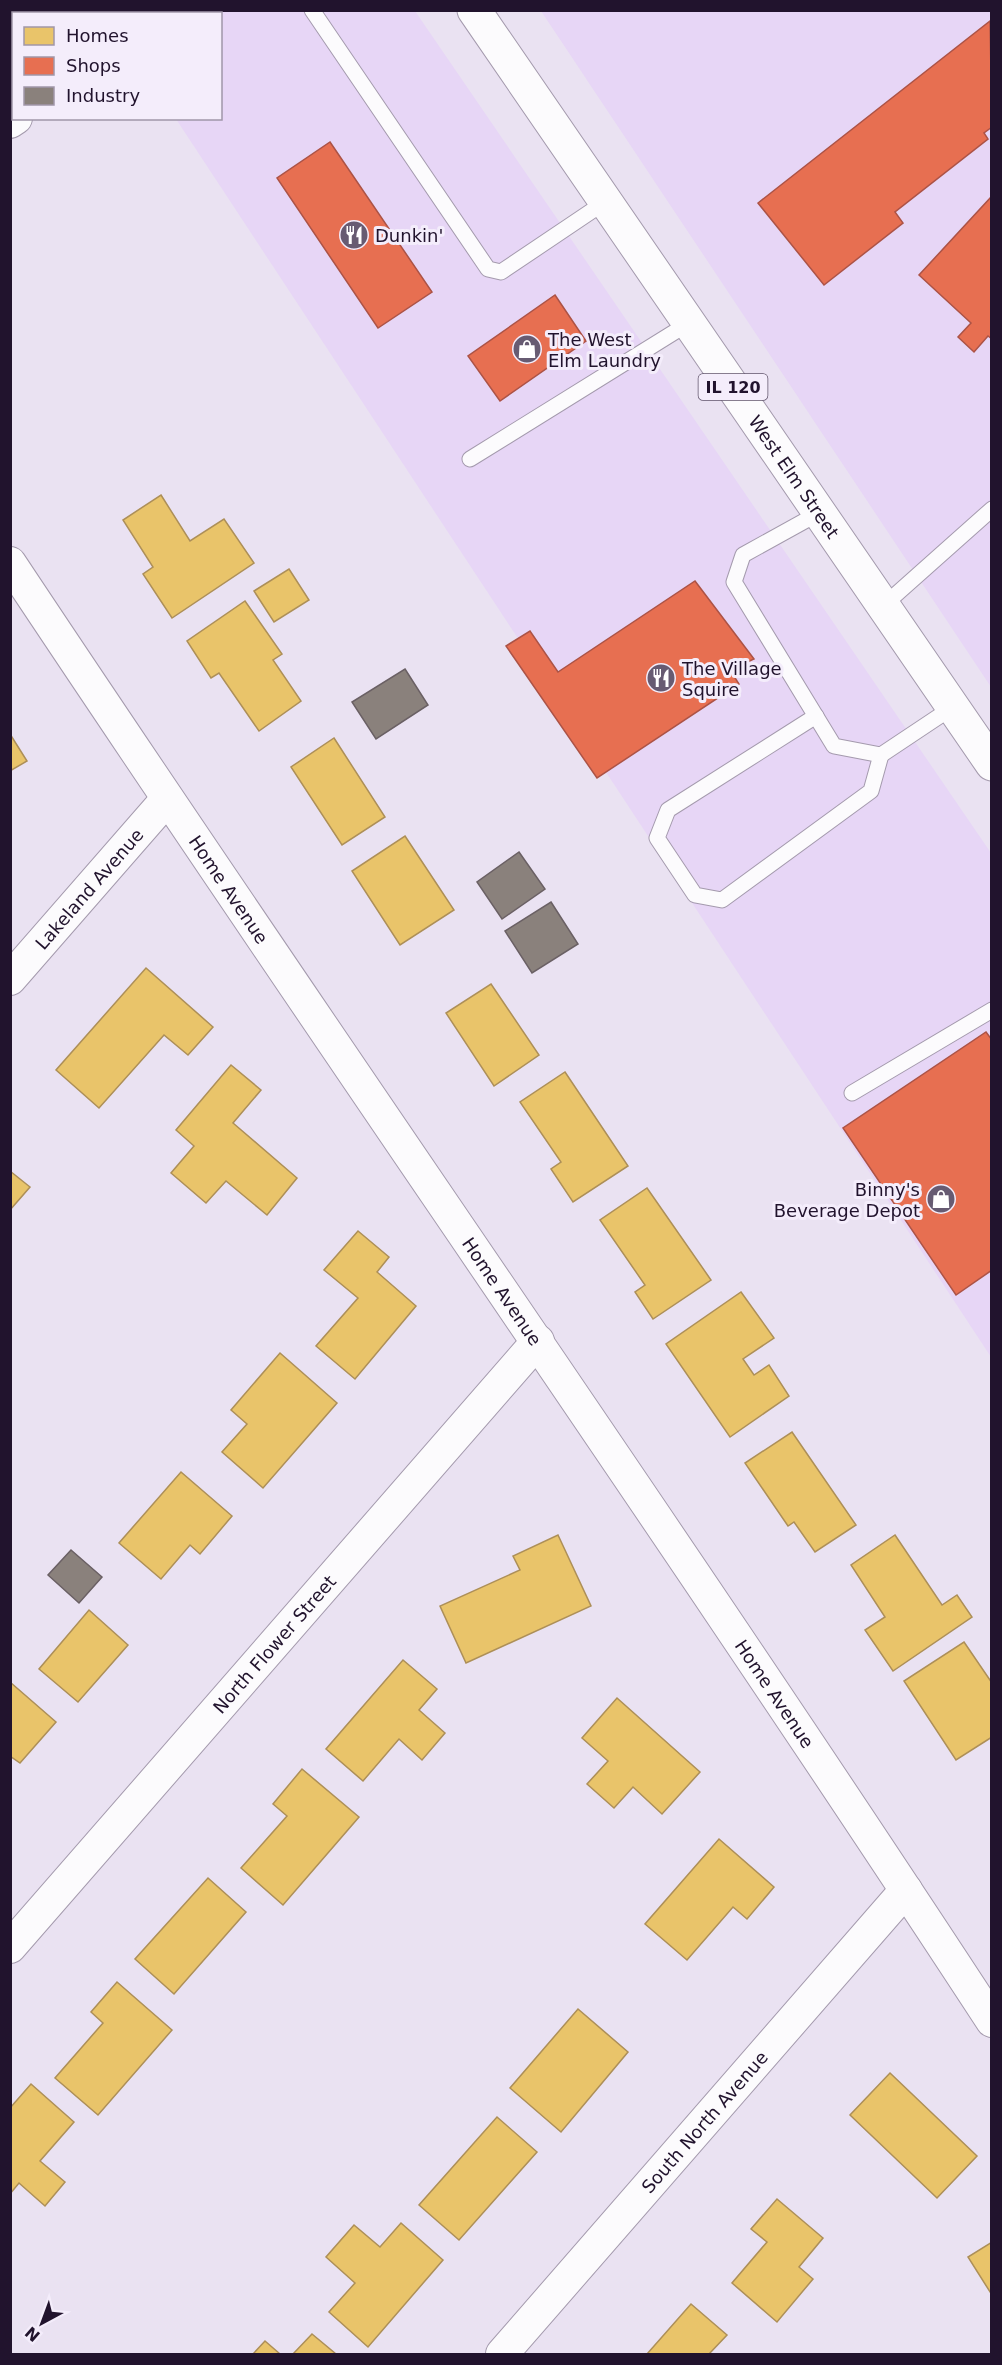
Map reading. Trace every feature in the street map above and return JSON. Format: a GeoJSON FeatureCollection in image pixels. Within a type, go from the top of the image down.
{"type":"FeatureCollection","features":[{"type":"Feature","properties":{"kind":"main road","name":"West Elm Street"},"geometry":{"type":"LineString","coordinates":[[474,10],[992,764]]}},
{"type":"Feature","properties":{"kind":"street","name":"Home Avenue"},"geometry":{"type":"LineString","coordinates":[[10,563],[167,799],[538,1341],[992,2020]]}},
{"type":"Feature","properties":{"kind":"street","name":"Lakeland Avenue"},"geometry":{"type":"LineString","coordinates":[[10,979],[167,799]]}},
{"type":"Feature","properties":{"kind":"street","name":"North Flower Street"},"geometry":{"type":"LineString","coordinates":[[10,1947],[538,1341]]}},
{"type":"Feature","properties":{"kind":"street","name":"South North Avenue"},"geometry":{"type":"LineString","coordinates":[[502,2355],[906,1890]]}},
{"type":"Feature","properties":{"kind":"lane"},"geometry":{"type":"LineString","coordinates":[[312,10],[488,269],[501,272],[605,202]]}},
{"type":"Feature","properties":{"kind":"lane"},"geometry":{"type":"LineString","coordinates":[[470,459],[689,323]]}},
{"type":"Feature","properties":{"kind":"lane"},"geometry":{"type":"LineString","coordinates":[[883,606],[992,509]]}},
{"type":"Feature","properties":{"kind":"lane"},"geometry":{"type":"LineString","coordinates":[[819,513],[743,555],[734,582],[834,746],[881,755]]}},
{"type":"Feature","properties":{"kind":"lane"},"geometry":{"type":"LineString","coordinates":[[816,716],[668,810],[657,838],[695,895],[722,900],[870,791],[881,755],[953,708]]}},
{"type":"Feature","properties":{"kind":"lane"},"geometry":{"type":"LineString","coordinates":[[852,1093],[992,1010]]}},
{"type":"Feature","properties":{"kind":"shaded area"},"geometry":{"type":"Polygon","coordinates":[[[415,11],[991,853],[991,1357],[177,120],[222,120],[222,12],[205,12],[415,11]]]}},
{"type":"Feature","properties":{"kind":"shaded area"},"geometry":{"type":"Polygon","coordinates":[[[541,11],[991,11],[991,687],[541,11]]]}},
{"type":"Feature","properties":{"kind":"building: Homes"},"geometry":{"type":"Polygon","coordinates":[[[161,495],[190,541],[224,519],[254,563],[172,618],[143,574],[153,567],[123,520],[161,495]]]}},
{"type":"Feature","properties":{"kind":"building: Homes"},"geometry":{"type":"Polygon","coordinates":[[[289,569],[309,600],[274,622],[254,591],[289,569]]]}},
{"type":"Feature","properties":{"kind":"building: Homes"},"geometry":{"type":"Polygon","coordinates":[[[245,601],[282,654],[273,660],[301,701],[259,731],[219,673],[211,678],[187,641],[245,601]]]}},
{"type":"Feature","properties":{"kind":"building: Homes"},"geometry":{"type":"Polygon","coordinates":[[[10,734],[27,761],[10,771],[10,734]]]}},
{"type":"Feature","properties":{"kind":"building: Homes"},"geometry":{"type":"Polygon","coordinates":[[[334,738],[385,817],[342,845],[291,767],[334,738]]]}},
{"type":"Feature","properties":{"kind":"building: Homes"},"geometry":{"type":"Polygon","coordinates":[[[405,836],[454,910],[400,945],[352,871],[405,836]]]}},
{"type":"Feature","properties":{"kind":"building: Homes"},"geometry":{"type":"Polygon","coordinates":[[[146,968],[213,1027],[188,1055],[164,1035],[99,1108],[56,1070],[146,968]]]}},
{"type":"Feature","properties":{"kind":"building: Homes"},"geometry":{"type":"Polygon","coordinates":[[[491,984],[539,1055],[494,1086],[446,1013],[491,984]]]}},
{"type":"Feature","properties":{"kind":"building: Homes"},"geometry":{"type":"Polygon","coordinates":[[[231,1065],[261,1090],[233,1123],[297,1178],[267,1215],[226,1181],[206,1203],[171,1173],[194,1146],[176,1130],[231,1065]]]}},
{"type":"Feature","properties":{"kind":"building: Homes"},"geometry":{"type":"Polygon","coordinates":[[[565,1072],[628,1166],[573,1202],[551,1169],[561,1162],[520,1102],[565,1072]]]}},
{"type":"Feature","properties":{"kind":"building: Homes"},"geometry":{"type":"Polygon","coordinates":[[[10,1171],[30,1187],[10,1210],[10,1171]]]}},
{"type":"Feature","properties":{"kind":"building: Homes"},"geometry":{"type":"Polygon","coordinates":[[[647,1188],[711,1280],[653,1319],[635,1292],[645,1285],[600,1220],[647,1188]]]}},
{"type":"Feature","properties":{"kind":"building: Homes"},"geometry":{"type":"Polygon","coordinates":[[[358,1231],[389,1257],[377,1272],[416,1306],[355,1379],[316,1346],[358,1298],[324,1270],[358,1231]]]}},
{"type":"Feature","properties":{"kind":"building: Homes"},"geometry":{"type":"Polygon","coordinates":[[[741,1292],[774,1338],[743,1359],[754,1375],[769,1365],[789,1396],[730,1437],[666,1344],[741,1292]]]}},
{"type":"Feature","properties":{"kind":"building: Homes"},"geometry":{"type":"Polygon","coordinates":[[[280,1353],[337,1403],[263,1488],[222,1452],[247,1424],[231,1410],[280,1353]]]}},
{"type":"Feature","properties":{"kind":"building: Homes"},"geometry":{"type":"Polygon","coordinates":[[[792,1432],[856,1525],[815,1552],[794,1522],[788,1526],[745,1463],[792,1432]]]}},
{"type":"Feature","properties":{"kind":"building: Homes"},"geometry":{"type":"Polygon","coordinates":[[[181,1472],[232,1516],[200,1554],[190,1545],[161,1579],[119,1543],[181,1472]]]}},
{"type":"Feature","properties":{"kind":"building: Homes"},"geometry":{"type":"Polygon","coordinates":[[[558,1535],[591,1606],[466,1663],[440,1606],[520,1570],[513,1556],[558,1535]]]}},
{"type":"Feature","properties":{"kind":"building: Homes"},"geometry":{"type":"Polygon","coordinates":[[[895,1535],[942,1605],[957,1595],[972,1617],[893,1671],[865,1630],[885,1617],[851,1565],[895,1535]]]}},
{"type":"Feature","properties":{"kind":"building: Homes"},"geometry":{"type":"Polygon","coordinates":[[[89,1610],[128,1645],[78,1702],[39,1669],[89,1610]]]}},
{"type":"Feature","properties":{"kind":"building: Homes"},"geometry":{"type":"Polygon","coordinates":[[[964,1642],[992,1683],[992,1737],[956,1760],[904,1681],[964,1642]]]}},
{"type":"Feature","properties":{"kind":"building: Homes"},"geometry":{"type":"Polygon","coordinates":[[[403,1660],[437,1689],[419,1710],[445,1733],[422,1760],[399,1739],[363,1781],[326,1749],[403,1660]]]}},
{"type":"Feature","properties":{"kind":"building: Homes"},"geometry":{"type":"Polygon","coordinates":[[[10,1682],[56,1722],[20,1763],[10,1756],[10,1682]]]}},
{"type":"Feature","properties":{"kind":"building: Homes"},"geometry":{"type":"Polygon","coordinates":[[[617,1698],[700,1772],[662,1814],[633,1787],[614,1808],[587,1784],[608,1761],[582,1738],[617,1698]]]}},
{"type":"Feature","properties":{"kind":"building: Homes"},"geometry":{"type":"Polygon","coordinates":[[[302,1769],[359,1817],[283,1905],[241,1868],[287,1816],[273,1804],[302,1769]]]}},
{"type":"Feature","properties":{"kind":"building: Homes"},"geometry":{"type":"Polygon","coordinates":[[[719,1839],[774,1887],[747,1919],[733,1907],[687,1960],[645,1924],[719,1839]]]}},
{"type":"Feature","properties":{"kind":"building: Homes"},"geometry":{"type":"Polygon","coordinates":[[[208,1878],[246,1912],[174,1994],[135,1959],[208,1878]]]}},
{"type":"Feature","properties":{"kind":"building: Homes"},"geometry":{"type":"Polygon","coordinates":[[[117,1982],[172,2030],[98,2115],[55,2078],[103,2023],[91,2012],[117,1982]]]}},
{"type":"Feature","properties":{"kind":"building: Homes"},"geometry":{"type":"Polygon","coordinates":[[[578,2009],[628,2052],[561,2132],[510,2088],[578,2009]]]}},
{"type":"Feature","properties":{"kind":"building: Homes"},"geometry":{"type":"Polygon","coordinates":[[[890,2073],[977,2156],[937,2198],[850,2115],[890,2073]]]}},
{"type":"Feature","properties":{"kind":"building: Homes"},"geometry":{"type":"Polygon","coordinates":[[[31,2084],[74,2122],[40,2161],[65,2182],[45,2206],[19,2183],[10,2194],[10,2108],[31,2084]]]}},
{"type":"Feature","properties":{"kind":"building: Homes"},"geometry":{"type":"Polygon","coordinates":[[[497,2117],[537,2152],[459,2240],[419,2205],[497,2117]]]}},
{"type":"Feature","properties":{"kind":"building: Homes"},"geometry":{"type":"Polygon","coordinates":[[[777,2199],[823,2238],[799,2267],[813,2279],[777,2322],[732,2283],[767,2242],[751,2229],[777,2199]]]}},
{"type":"Feature","properties":{"kind":"building: Homes"},"geometry":{"type":"Polygon","coordinates":[[[401,2223],[443,2260],[368,2347],[329,2312],[355,2283],[326,2257],[354,2225],[380,2247],[401,2223]]]}},
{"type":"Feature","properties":{"kind":"building: Homes"},"geometry":{"type":"Polygon","coordinates":[[[992,2242],[992,2295],[968,2257],[992,2242]]]}},
{"type":"Feature","properties":{"kind":"building: Homes"},"geometry":{"type":"Polygon","coordinates":[[[691,2304],[727,2335],[709,2354],[647,2354],[691,2304]]]}},
{"type":"Feature","properties":{"kind":"building: Homes"},"geometry":{"type":"Polygon","coordinates":[[[312,2334],[336,2354],[293,2354],[312,2334]]]}},
{"type":"Feature","properties":{"kind":"building: Homes"},"geometry":{"type":"Polygon","coordinates":[[[265,2341],[280,2354],[253,2354],[265,2341]]]}},
{"type":"Feature","properties":{"kind":"building: Shops"},"geometry":{"type":"Polygon","coordinates":[[[990,21],[992,127],[984,133],[988,139],[895,212],[903,223],[824,285],[758,203],[990,21]]]}},
{"type":"Feature","properties":{"kind":"building: Shops","name":"Dunkin'"},"geometry":{"type":"Polygon","coordinates":[[[330,142],[432,292],[378,328],[277,178],[330,142]]]}},
{"type":"Feature","properties":{"kind":"building: Shops"},"geometry":{"type":"Polygon","coordinates":[[[992,196],[992,339],[988,336],[974,352],[958,337],[971,323],[919,275],[992,196]]]}},
{"type":"Feature","properties":{"kind":"building: Shops","name":"The West Elm Laundry"},"geometry":{"type":"Polygon","coordinates":[[[555,295],[586,341],[500,401],[468,356],[555,295]]]}},
{"type":"Feature","properties":{"kind":"building: Shops"},"geometry":{"type":"Polygon","coordinates":[[[695,581],[754,659],[730,670],[739,684],[597,778],[506,646],[530,631],[558,672],[695,581]]]}},
{"type":"Feature","properties":{"kind":"building: Shops","name":"Binny's Beverage Depot"},"geometry":{"type":"Polygon","coordinates":[[[986,1032],[992,1040],[992,1270],[956,1295],[843,1128],[986,1032]]]}},
{"type":"Feature","properties":{"kind":"building: Industry"},"geometry":{"type":"Polygon","coordinates":[[[405,669],[428,705],[376,739],[352,702],[405,669]]]}},
{"type":"Feature","properties":{"kind":"building: Industry"},"geometry":{"type":"Polygon","coordinates":[[[519,852],[545,889],[502,919],[477,882],[519,852]]]}},
{"type":"Feature","properties":{"kind":"building: Industry"},"geometry":{"type":"Polygon","coordinates":[[[551,902],[578,944],[532,973],[505,931],[551,902]]]}},
{"type":"Feature","properties":{"kind":"building: Industry"},"geometry":{"type":"Polygon","coordinates":[[[71,1550],[102,1577],[79,1603],[48,1575],[71,1550]]]}},
{"type":"Feature","properties":{"kind":"place","name":"Dunkin'"},"geometry":{"type":"Point","coordinates":[354,235]}},
{"type":"Feature","properties":{"kind":"place","name":"The West Elm Laundry"},"geometry":{"type":"Point","coordinates":[527,349]}},
{"type":"Feature","properties":{"kind":"place","name":"The Village Squire"},"geometry":{"type":"Point","coordinates":[661,678]}},
{"type":"Feature","properties":{"kind":"place","name":"Binny's Beverage Depot"},"geometry":{"type":"Point","coordinates":[941,1199]}}]}
